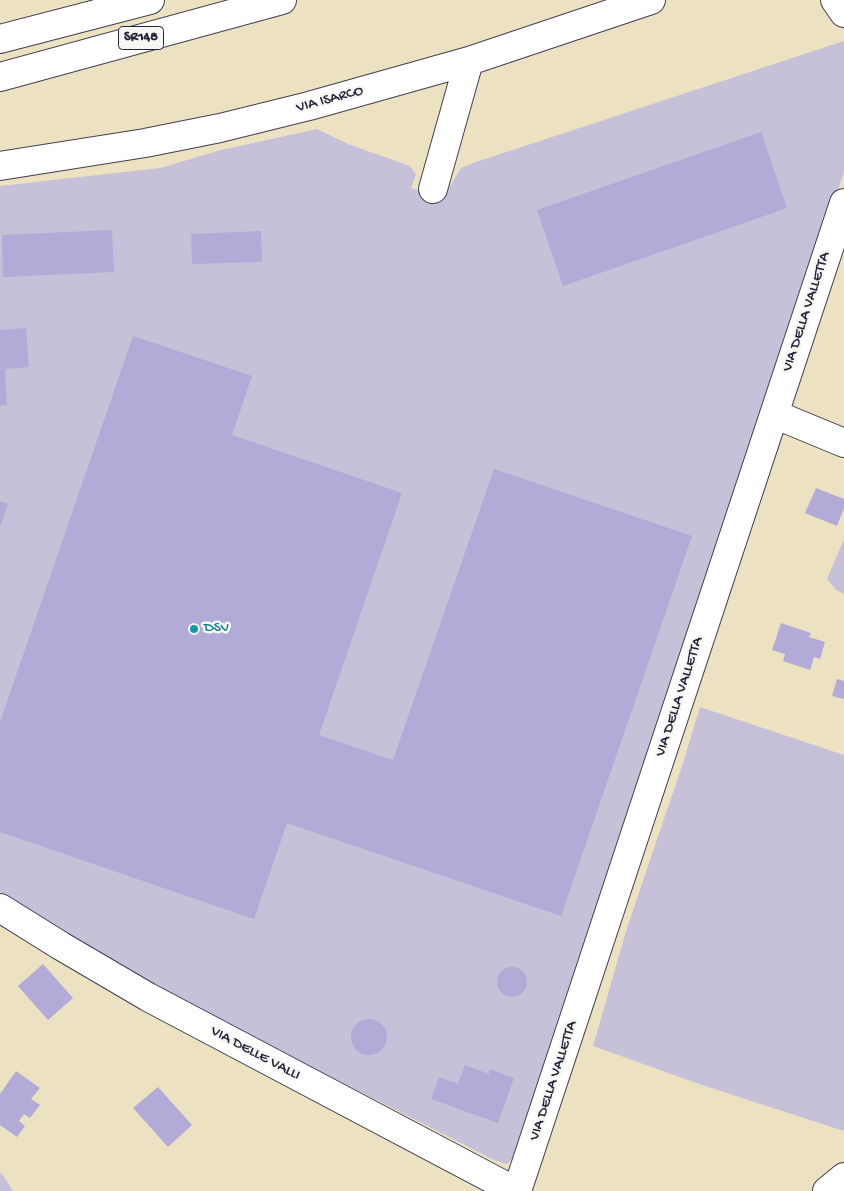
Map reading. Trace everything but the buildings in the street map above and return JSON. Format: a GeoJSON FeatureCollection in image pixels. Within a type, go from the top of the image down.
{"type":"FeatureCollection","features":[{"type":"Feature","properties":{"kind":"main road","name":"SR148"},"geometry":{"type":"LineString","coordinates":[[0,39],[150,0]]}},
{"type":"Feature","properties":{"kind":"main road","name":"SR148"},"geometry":{"type":"LineString","coordinates":[[0,77],[282,0]]}},
{"type":"Feature","properties":{"kind":"main road","name":"VIA ISARCO"},"geometry":{"type":"LineString","coordinates":[[0,166],[87,153],[220,128],[309,106],[469,61],[651,0]]}},
{"type":"Feature","properties":{"kind":"main road"},"geometry":{"type":"LineString","coordinates":[[835,0],[844,13]]}},
{"type":"Feature","properties":{"kind":"main road"},"geometry":{"type":"LineString","coordinates":[[433,189],[469,61]]}},
{"type":"Feature","properties":{"kind":"main road","name":"VIA DELLA VALLETTA"},"geometry":{"type":"LineString","coordinates":[[516,1191],[844,203]]}},
{"type":"Feature","properties":{"kind":"main road"},"geometry":{"type":"LineString","coordinates":[[774,414],[844,443]]}},
{"type":"Feature","properties":{"kind":"main road","name":"VIA DELLE VALLI"},"geometry":{"type":"LineString","coordinates":[[0,908],[148,997],[516,1191]]}},
{"type":"Feature","properties":{"kind":"main road"},"geometry":{"type":"LineString","coordinates":[[827,1191],[844,1178]]}},
{"type":"Feature","properties":{"kind":"shaded area"},"geometry":{"type":"Polygon","coordinates":[[[844,41],[844,172],[515,1157],[507,1164],[496,1161],[120,969],[0,892],[0,186],[160,168],[221,150],[317,129],[348,144],[410,166],[416,174],[411,188],[442,199],[461,168],[473,163],[844,41]]]}},
{"type":"Feature","properties":{"kind":"shaded area"},"geometry":{"type":"Polygon","coordinates":[[[844,539],[844,594],[836,590],[827,579],[844,539]]]}},
{"type":"Feature","properties":{"kind":"shaded area"},"geometry":{"type":"Polygon","coordinates":[[[700,707],[844,755],[844,1131],[702,1085],[593,1046],[627,928],[700,707]]]}},
{"type":"Feature","properties":{"kind":"shaded area"},"geometry":{"type":"Polygon","coordinates":[[[0,1172],[7,1181],[13,1191],[0,1191],[0,1172]]]}},
{"type":"Feature","properties":{"kind":"place","name":"DSV"},"geometry":{"type":"Point","coordinates":[194,629]}}]}
